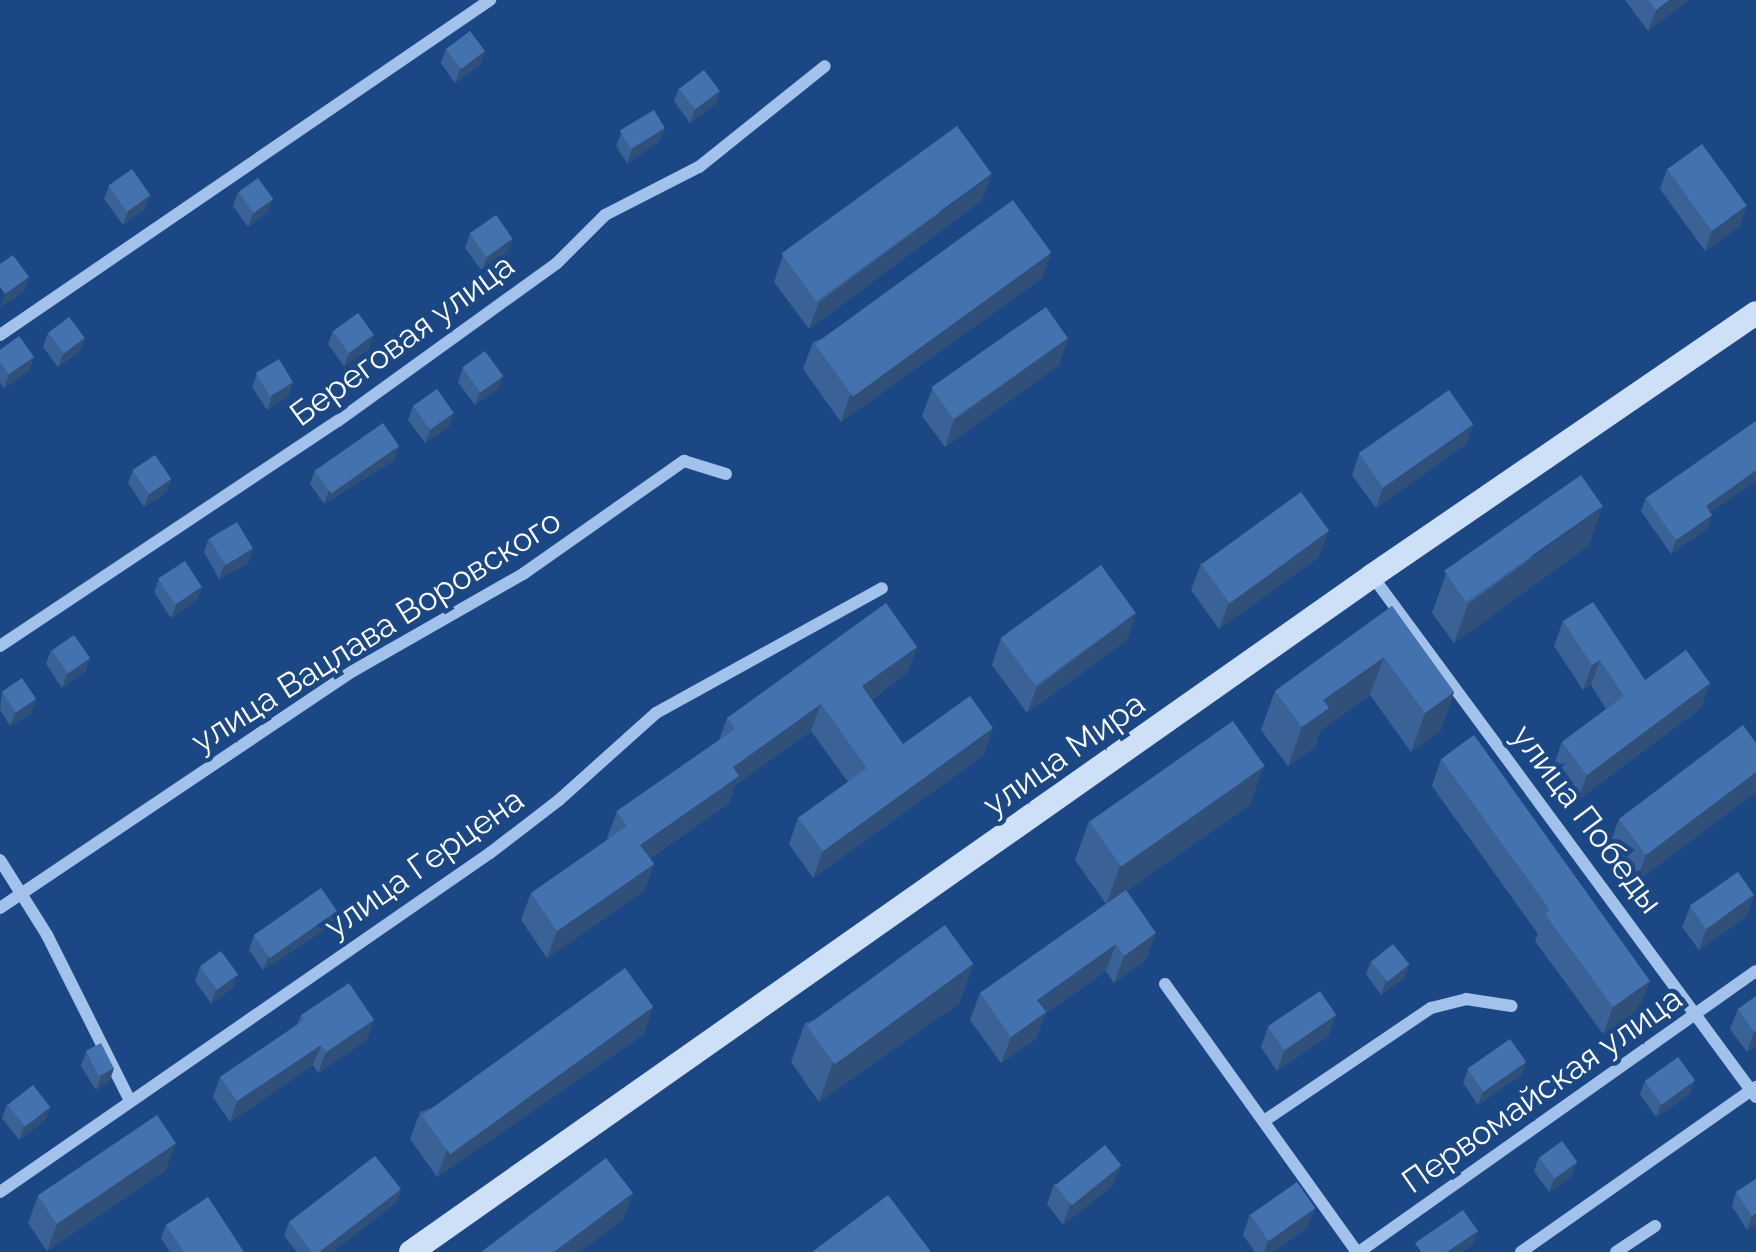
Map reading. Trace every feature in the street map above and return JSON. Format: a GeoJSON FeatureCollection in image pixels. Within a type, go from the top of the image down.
{"type":"FeatureCollection","features":[{"type":"Feature","properties":{"kind":"main road","name":"улица Мира"},"geometry":{"type":"LineString","coordinates":[[411,1252],[1372,576],[1756,313]]}},
{"type":"Feature","properties":{"kind":"street"},"geometry":{"type":"LineString","coordinates":[[0,335],[490,0]]}},
{"type":"Feature","properties":{"kind":"street","name":"Береговая улица"},"geometry":{"type":"LineString","coordinates":[[0,646],[338,421],[557,263],[605,215],[698,167],[825,66]]}},
{"type":"Feature","properties":{"kind":"street","name":"улица Вацлава Воровского"},"geometry":{"type":"LineString","coordinates":[[0,908],[353,670],[523,574],[683,461],[726,474]]}},
{"type":"Feature","properties":{"kind":"street","name":"улица Победы"},"geometry":{"type":"LineString","coordinates":[[1372,576],[1754,1091]]}},
{"type":"Feature","properties":{"kind":"street","name":"улица Герцена"},"geometry":{"type":"LineString","coordinates":[[0,1192],[490,854],[656,713],[882,588]]}},
{"type":"Feature","properties":{"kind":"street"},"geometry":{"type":"LineString","coordinates":[[0,860],[129,1099]]}},
{"type":"Feature","properties":{"kind":"street","name":"Первомайская улица"},"geometry":{"type":"LineString","coordinates":[[1358,1252],[1756,971]]}},
{"type":"Feature","properties":{"kind":"street"},"geometry":{"type":"LineString","coordinates":[[1165,984],[1358,1252]]}},
{"type":"Feature","properties":{"kind":"street"},"geometry":{"type":"LineString","coordinates":[[1264,1121],[1431,1007],[1466,999],[1511,1006]]}},
{"type":"Feature","properties":{"kind":"street"},"geometry":{"type":"LineString","coordinates":[[1521,1252],[1754,1091]]}},
{"type":"Feature","properties":{"kind":"street"},"geometry":{"type":"LineString","coordinates":[[1616,1252],[1654,1226]]}},
{"type":"Feature","properties":{"kind":"building"},"geometry":{"type":"Polygon","coordinates":[[[1648,0],[1669,0],[1656,10],[1648,0]]]}},
{"type":"Feature","properties":{"kind":"building"},"geometry":{"type":"Polygon","coordinates":[[[470,31],[485,51],[461,69],[446,49],[470,31]]]}},
{"type":"Feature","properties":{"kind":"building"},"geometry":{"type":"Polygon","coordinates":[[[704,70],[720,91],[695,109],[679,89],[704,70]]]}},
{"type":"Feature","properties":{"kind":"building"},"geometry":{"type":"Polygon","coordinates":[[[654,110],[665,128],[631,149],[620,131],[654,110]]]}},
{"type":"Feature","properties":{"kind":"building"},"geometry":{"type":"Polygon","coordinates":[[[957,126],[992,174],[816,301],[781,254],[957,126]]]}},
{"type":"Feature","properties":{"kind":"building"},"geometry":{"type":"Polygon","coordinates":[[[1702,144],[1747,205],[1712,231],[1667,169],[1702,144]]]}},
{"type":"Feature","properties":{"kind":"building"},"geometry":{"type":"Polygon","coordinates":[[[132,169],[150,195],[127,212],[108,186],[132,169]]]}},
{"type":"Feature","properties":{"kind":"building"},"geometry":{"type":"Polygon","coordinates":[[[258,178],[273,199],[254,213],[239,192],[258,178]]]}},
{"type":"Feature","properties":{"kind":"building"},"geometry":{"type":"Polygon","coordinates":[[[1013,200],[1051,253],[853,397],[815,344],[1013,200]]]}},
{"type":"Feature","properties":{"kind":"building"},"geometry":{"type":"Polygon","coordinates":[[[496,215],[513,239],[486,257],[470,233],[496,215]]]}},
{"type":"Feature","properties":{"kind":"building"},"geometry":{"type":"Polygon","coordinates":[[[13,255],[29,277],[5,294],[0,287],[0,264],[13,255]]]}},
{"type":"Feature","properties":{"kind":"building"},"geometry":{"type":"Polygon","coordinates":[[[1046,307],[1068,338],[953,418],[931,387],[1046,307]]]}},
{"type":"Feature","properties":{"kind":"building"},"geometry":{"type":"Polygon","coordinates":[[[358,313],[374,335],[349,353],[333,331],[358,313]]]}},
{"type":"Feature","properties":{"kind":"building"},"geometry":{"type":"Polygon","coordinates":[[[69,317],[85,338],[64,353],[48,333],[69,317]]]}},
{"type":"Feature","properties":{"kind":"building"},"geometry":{"type":"Polygon","coordinates":[[[19,336],[34,357],[9,374],[0,362],[0,350],[19,336]]]}},
{"type":"Feature","properties":{"kind":"building"},"geometry":{"type":"Polygon","coordinates":[[[485,351],[503,376],[481,393],[462,367],[485,351]]]}},
{"type":"Feature","properties":{"kind":"building"},"geometry":{"type":"Polygon","coordinates":[[[279,359],[293,382],[270,396],[256,373],[279,359]]]}},
{"type":"Feature","properties":{"kind":"building"},"geometry":{"type":"Polygon","coordinates":[[[437,389],[454,413],[430,429],[413,406],[437,389]]]}},
{"type":"Feature","properties":{"kind":"building"},"geometry":{"type":"Polygon","coordinates":[[[1449,390],[1473,424],[1383,487],[1359,453],[1449,390]]]}},
{"type":"Feature","properties":{"kind":"building"},"geometry":{"type":"Polygon","coordinates":[[[1756,421],[1756,470],[1706,506],[1712,515],[1676,540],[1646,498],[1756,421]]]}},
{"type":"Feature","properties":{"kind":"building"},"geometry":{"type":"Polygon","coordinates":[[[383,423],[399,446],[331,494],[315,471],[383,423]]]}},
{"type":"Feature","properties":{"kind":"building"},"geometry":{"type":"Polygon","coordinates":[[[155,455],[171,479],[149,494],[133,470],[155,455]]]}},
{"type":"Feature","properties":{"kind":"building"},"geometry":{"type":"Polygon","coordinates":[[[1581,475],[1603,506],[1466,602],[1444,571],[1581,475]]]}},
{"type":"Feature","properties":{"kind":"building"},"geometry":{"type":"Polygon","coordinates":[[[1301,492],[1329,531],[1230,603],[1201,564],[1301,492]]]}},
{"type":"Feature","properties":{"kind":"building"},"geometry":{"type":"Polygon","coordinates":[[[237,522],[253,549],[226,565],[210,538],[237,522]]]}},
{"type":"Feature","properties":{"kind":"building"},"geometry":{"type":"Polygon","coordinates":[[[185,561],[202,587],[175,604],[158,578],[185,561]]]}},
{"type":"Feature","properties":{"kind":"building"},"geometry":{"type":"Polygon","coordinates":[[[1101,565],[1136,613],[1035,686],[1001,638],[1101,565]]]}},
{"type":"Feature","properties":{"kind":"building"},"geometry":{"type":"Polygon","coordinates":[[[1593,602],[1645,680],[1686,650],[1710,683],[1587,775],[1562,742],[1624,696],[1600,660],[1592,665],[1563,621],[1593,602]]]}},
{"type":"Feature","properties":{"kind":"building"},"geometry":{"type":"Polygon","coordinates":[[[886,603],[917,647],[862,686],[903,744],[970,696],[993,728],[823,851],[798,818],[867,768],[821,704],[733,767],[739,776],[640,845],[654,864],[557,931],[531,893],[627,826],[617,811],[735,729],[727,718],[886,603]]]}},
{"type":"Feature","properties":{"kind":"building"},"geometry":{"type":"Polygon","coordinates":[[[1392,606],[1454,692],[1425,713],[1384,657],[1323,700],[1329,708],[1302,727],[1275,691],[1392,606]]]}},
{"type":"Feature","properties":{"kind":"building"},"geometry":{"type":"Polygon","coordinates":[[[74,635],[90,658],[68,673],[52,650],[74,635]]]}},
{"type":"Feature","properties":{"kind":"building"},"geometry":{"type":"Polygon","coordinates":[[[22,678],[36,699],[16,712],[2,691],[22,678]]]}},
{"type":"Feature","properties":{"kind":"building"},"geometry":{"type":"Polygon","coordinates":[[[1233,721],[1265,766],[1121,866],[1090,821],[1233,721]]]}},
{"type":"Feature","properties":{"kind":"building"},"geometry":{"type":"Polygon","coordinates":[[[1743,725],[1756,743],[1756,772],[1646,855],[1619,819],[1743,725]]]}},
{"type":"Feature","properties":{"kind":"building"},"geometry":{"type":"Polygon","coordinates":[[[1474,735],[1650,981],[1613,1007],[1441,759],[1474,735]]]}},
{"type":"Feature","properties":{"kind":"building"},"geometry":{"type":"Polygon","coordinates":[[[1738,872],[1754,895],[1706,929],[1690,906],[1738,872]]]}},
{"type":"Feature","properties":{"kind":"building"},"geometry":{"type":"Polygon","coordinates":[[[321,888],[337,911],[270,958],[254,935],[321,888]]]}},
{"type":"Feature","properties":{"kind":"building"},"geometry":{"type":"Polygon","coordinates":[[[1126,890],[1156,933],[1124,956],[1116,944],[1037,1000],[1046,1012],[1011,1037],[980,993],[1126,890]]]}},
{"type":"Feature","properties":{"kind":"building"},"geometry":{"type":"Polygon","coordinates":[[[945,925],[973,964],[835,1064],[807,1026],[945,925]]]}},
{"type":"Feature","properties":{"kind":"building"},"geometry":{"type":"Polygon","coordinates":[[[1393,944],[1409,964],[1388,982],[1371,962],[1393,944]]]}},
{"type":"Feature","properties":{"kind":"building"},"geometry":{"type":"Polygon","coordinates":[[[221,951],[238,974],[217,990],[200,966],[221,951]]]}},
{"type":"Feature","properties":{"kind":"building"},"geometry":{"type":"Polygon","coordinates":[[[625,968],[653,1007],[450,1154],[422,1116],[625,968]]]}},
{"type":"Feature","properties":{"kind":"building"},"geometry":{"type":"Polygon","coordinates":[[[349,983],[374,1020],[326,1052],[321,1045],[237,1101],[220,1077],[349,983]]]}},
{"type":"Feature","properties":{"kind":"building"},"geometry":{"type":"Polygon","coordinates":[[[1320,991],[1336,1015],[1284,1050],[1268,1026],[1320,991]]]}},
{"type":"Feature","properties":{"kind":"building"},"geometry":{"type":"Polygon","coordinates":[[[1756,996],[1756,1031],[1754,1032],[1738,1009],[1756,996]]]}},
{"type":"Feature","properties":{"kind":"building"},"geometry":{"type":"Polygon","coordinates":[[[1510,1039],[1526,1062],[1483,1092],[1467,1069],[1510,1039]]]}},
{"type":"Feature","properties":{"kind":"building"},"geometry":{"type":"Polygon","coordinates":[[[101,1043],[114,1068],[99,1076],[86,1051],[101,1043]]]}},
{"type":"Feature","properties":{"kind":"building"},"geometry":{"type":"Polygon","coordinates":[[[1678,1057],[1695,1080],[1662,1105],[1645,1081],[1678,1057]]]}},
{"type":"Feature","properties":{"kind":"building"},"geometry":{"type":"Polygon","coordinates":[[[33,1085],[50,1107],[25,1127],[8,1105],[33,1085]]]}},
{"type":"Feature","properties":{"kind":"building"},"geometry":{"type":"Polygon","coordinates":[[[157,1115],[176,1143],[57,1224],[38,1196],[157,1115]]]}},
{"type":"Feature","properties":{"kind":"building"},"geometry":{"type":"Polygon","coordinates":[[[1562,1141],[1577,1162],[1555,1178],[1539,1157],[1562,1141]]]}},
{"type":"Feature","properties":{"kind":"building"},"geometry":{"type":"Polygon","coordinates":[[[1105,1145],[1121,1165],[1072,1205],[1055,1185],[1105,1145]]]}},
{"type":"Feature","properties":{"kind":"building"},"geometry":{"type":"Polygon","coordinates":[[[375,1156],[401,1189],[319,1252],[312,1252],[289,1222],[375,1156]]]}},
{"type":"Feature","properties":{"kind":"building"},"geometry":{"type":"Polygon","coordinates":[[[606,1158],[633,1193],[554,1252],[481,1252],[606,1158]]]}},
{"type":"Feature","properties":{"kind":"building"},"geometry":{"type":"Polygon","coordinates":[[[1756,1179],[1756,1213],[1752,1216],[1736,1192],[1756,1179]]]}},
{"type":"Feature","properties":{"kind":"building"},"geometry":{"type":"Polygon","coordinates":[[[1297,1182],[1315,1208],[1269,1241],[1250,1215],[1297,1182]]]}},
{"type":"Feature","properties":{"kind":"building"},"geometry":{"type":"Polygon","coordinates":[[[888,1195],[931,1252],[812,1252],[888,1195]]]}},
{"type":"Feature","properties":{"kind":"building"},"geometry":{"type":"Polygon","coordinates":[[[208,1197],[244,1252],[184,1252],[166,1225],[208,1197]]]}},
{"type":"Feature","properties":{"kind":"building"},"geometry":{"type":"Polygon","coordinates":[[[1463,1210],[1478,1231],[1447,1252],[1421,1252],[1415,1243],[1463,1210]]]}}]}
